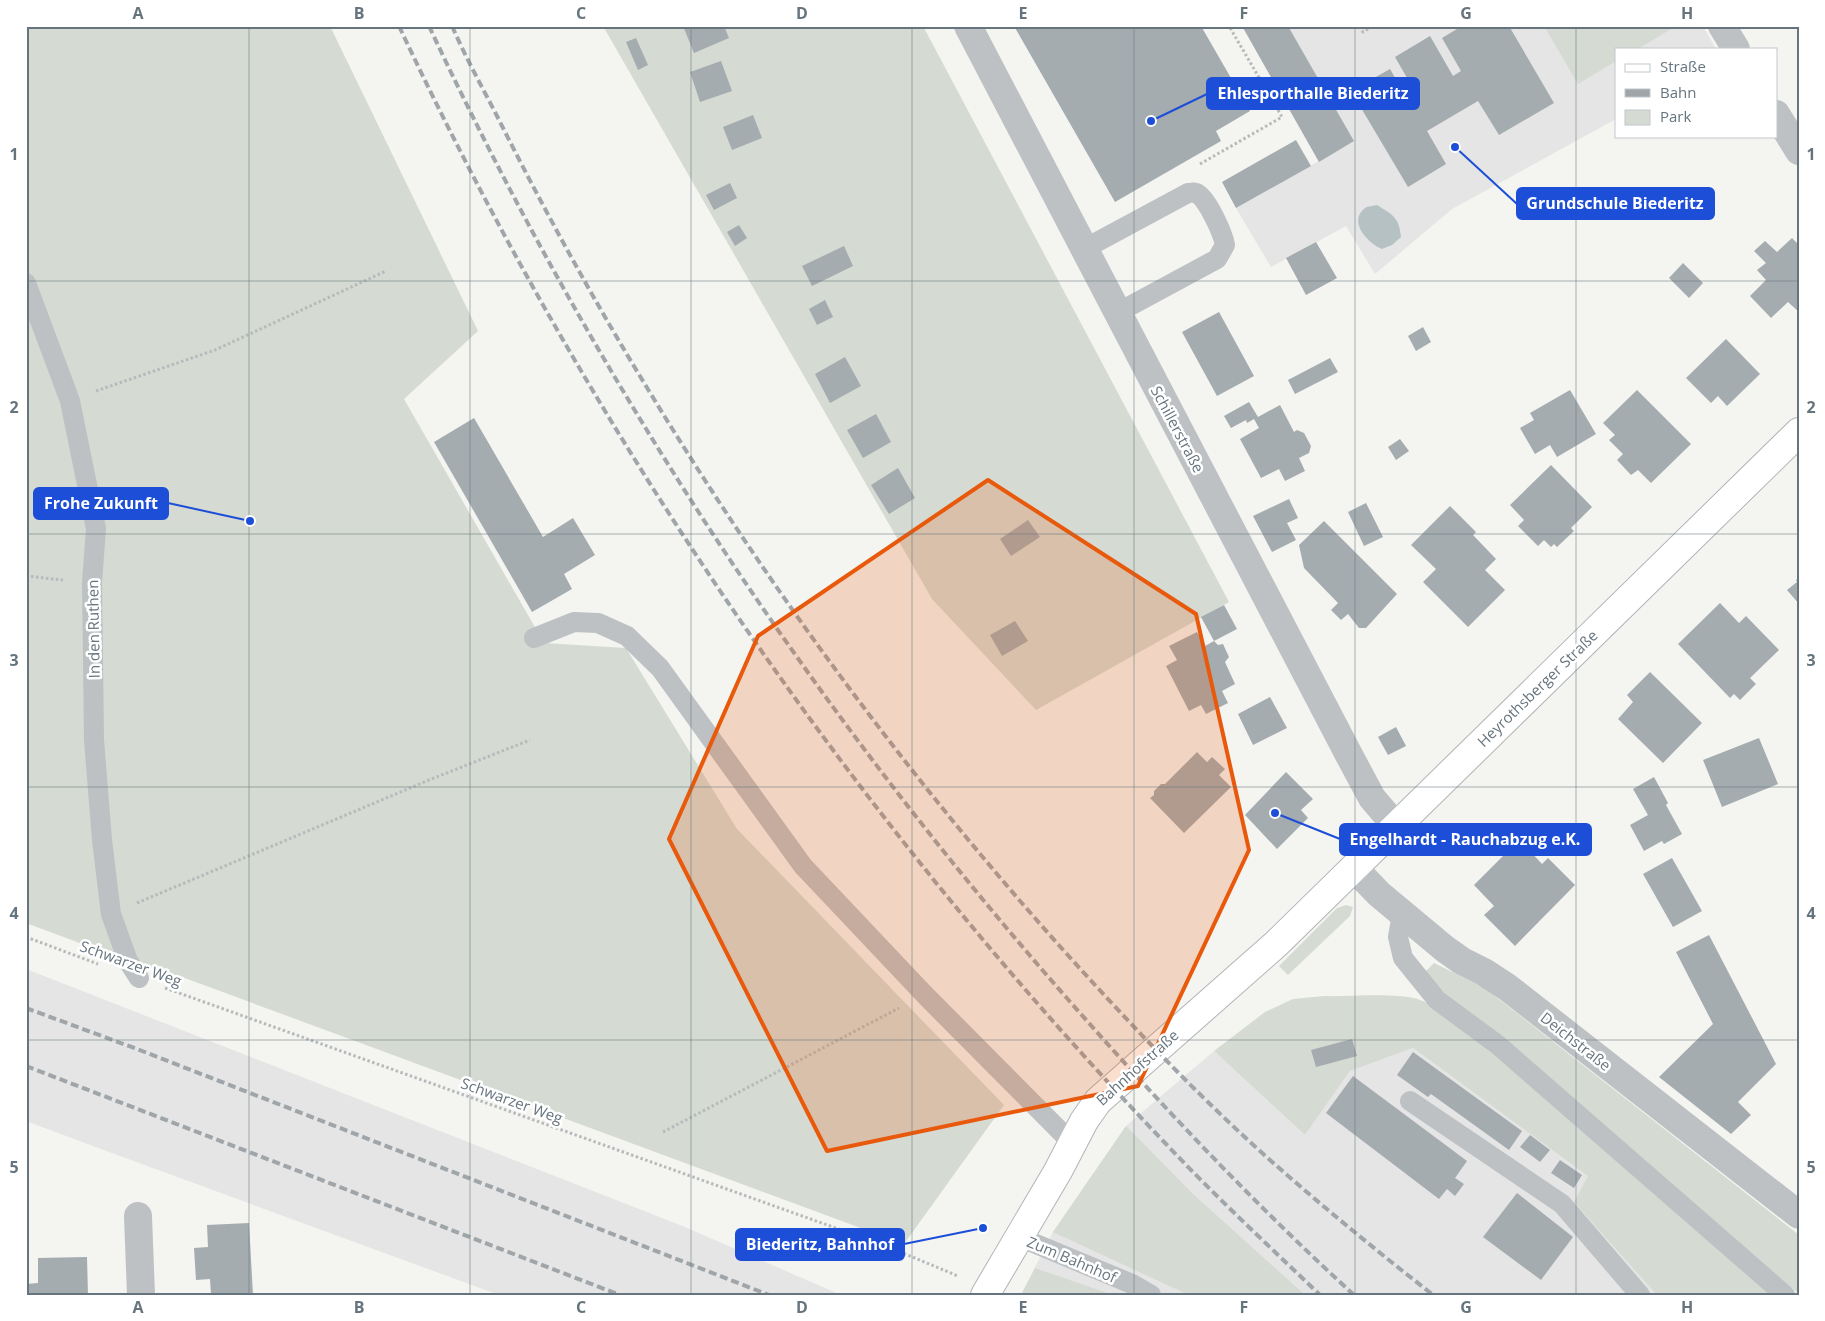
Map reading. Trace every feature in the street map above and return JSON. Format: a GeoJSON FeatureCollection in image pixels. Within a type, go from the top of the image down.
{"type":"FeatureCollection","features":[{"type":"Feature","properties":{"kind":"street","name":"Schillerstraße"},"geometry":{"type":"LineString","coordinates":[[968,26],[1364,783],[1383,813],[1396,826]]}},
{"type":"Feature","properties":{"kind":"street"},"geometry":{"type":"LineString","coordinates":[[1722,26],[1735,48]]}},
{"type":"Feature","properties":{"kind":"street"},"geometry":{"type":"LineString","coordinates":[[1778,117],[1799,151]]}},
{"type":"Feature","properties":{"kind":"street","name":"Heyrothsberger Straße"},"geometry":{"type":"LineString","coordinates":[[1276,944],[1799,432]]}},
{"type":"Feature","properties":{"kind":"street","name":"Deichstraße"},"geometry":{"type":"LineString","coordinates":[[1354,868],[1402,914],[1462,961],[1507,987],[1799,1215]]}},
{"type":"Feature","properties":{"kind":"street","name":"Bahnhofstraße"},"geometry":{"type":"LineString","coordinates":[[987,1292],[1073,1144],[1084,1121],[1098,1101],[1276,944]]}},
{"type":"Feature","properties":{"kind":"street"},"geometry":{"type":"LineString","coordinates":[[138,1216],[141,1295]]}},
{"type":"Feature","properties":{"kind":"lane"},"geometry":{"type":"LineString","coordinates":[[1084,249],[1188,193],[1196,193],[1202,198],[1222,231],[1225,245],[1217,259],[1117,313]]}},
{"type":"Feature","properties":{"kind":"lane","name":"In den Ruthen"},"geometry":{"type":"LineString","coordinates":[[26,283],[70,401],[96,529],[92,582],[94,740],[102,840],[111,914],[128,960],[139,978]]}},
{"type":"Feature","properties":{"kind":"lane"},"geometry":{"type":"LineString","coordinates":[[534,638],[574,622],[598,623],[627,636],[660,668],[803,866],[925,995],[1073,1144]]}},
{"type":"Feature","properties":{"kind":"lane"},"geometry":{"type":"LineString","coordinates":[[1402,914],[1398,937],[1403,958],[1437,1000],[1505,1050],[1785,1295]]}},
{"type":"Feature","properties":{"kind":"lane"},"geometry":{"type":"LineString","coordinates":[[1410,1101],[1562,1204],[1640,1295]]}},
{"type":"Feature","properties":{"kind":"lane","name":"Zum Bahnhof"},"geometry":{"type":"LineString","coordinates":[[1019,1237],[1132,1284],[1151,1295]]}},
{"type":"Feature","properties":{"kind":"path"},"geometry":{"type":"LineString","coordinates":[[1196,166],[1282,117],[1230,26]]}},
{"type":"Feature","properties":{"kind":"path"},"geometry":{"type":"LineString","coordinates":[[1360,26],[1363,32],[1374,26]]}},
{"type":"Feature","properties":{"kind":"path"},"geometry":{"type":"LineString","coordinates":[[70,401],[216,350],[386,271]]}},
{"type":"Feature","properties":{"kind":"path"},"geometry":{"type":"LineString","coordinates":[[26,576],[92,582]]}},
{"type":"Feature","properties":{"kind":"path"},"geometry":{"type":"LineString","coordinates":[[111,914],[429,780],[530,740]]}},
{"type":"Feature","properties":{"kind":"path","name":"Schwarzer Weg"},"geometry":{"type":"LineString","coordinates":[[26,937],[886,1246],[987,1292]]}},
{"type":"Feature","properties":{"kind":"path"},"geometry":{"type":"LineString","coordinates":[[663,1132],[925,995]]}},
{"type":"Feature","properties":{"kind":"highlighted area"},"geometry":{"type":"Polygon","coordinates":[[[988,480],[1196,614],[1249,850],[1138,1086],[827,1151],[669,839],[758,636],[988,480]]]}},
{"type":"Feature","properties":{"kind":"shaded area"},"geometry":{"type":"Polygon","coordinates":[[[1288,26],[1703,26],[1715,48],[1615,48],[1615,120],[1452,209],[1375,274],[1346,226],[1271,267],[1236,208],[1354,141],[1288,26]]]}},
{"type":"Feature","properties":{"kind":"shaded area"},"geometry":{"type":"Polygon","coordinates":[[[1377,205],[1387,211],[1397,221],[1401,237],[1392,245],[1382,249],[1366,238],[1359,226],[1358,220],[1365,208],[1377,205]]]}},
{"type":"Feature","properties":{"kind":"shaded area"},"geometry":{"type":"Polygon","coordinates":[[[26,969],[685,1227],[841,1295],[499,1295],[26,1121],[26,969]]]}},
{"type":"Feature","properties":{"kind":"shaded area"},"geometry":{"type":"Polygon","coordinates":[[[1413,1048],[1589,1176],[1647,1282],[1657,1295],[1021,1295],[1053,1232],[1126,1126],[1214,1051],[1305,1135],[1350,1071],[1413,1048]]]}},
{"type":"Feature","properties":{"kind":"green space"},"geometry":{"type":"Polygon","coordinates":[[[26,26],[330,26],[478,331],[404,399],[544,643],[626,648],[737,829],[1004,1105],[904,1244],[182,977],[128,961],[26,923],[26,26]]]}},
{"type":"Feature","properties":{"kind":"green space"},"geometry":{"type":"Polygon","coordinates":[[[603,26],[923,26],[1229,602],[1036,710],[932,599],[603,26]]]}},
{"type":"Feature","properties":{"kind":"green space"},"geometry":{"type":"Polygon","coordinates":[[[1544,26],[1676,26],[1640,48],[1615,48],[1615,62],[1578,84],[1544,26]]]}},
{"type":"Feature","properties":{"kind":"green space"},"geometry":{"type":"Polygon","coordinates":[[[1346,905],[1353,907],[1350,916],[1288,975],[1279,966],[1337,908],[1346,905]]]}},
{"type":"Feature","properties":{"kind":"green space"},"geometry":{"type":"Polygon","coordinates":[[[1434,963],[1485,988],[1799,1235],[1799,1294],[1511,1044],[1445,994],[1424,973],[1434,963]]]}},
{"type":"Feature","properties":{"kind":"green space"},"geometry":{"type":"Polygon","coordinates":[[[1324,996],[1399,996],[1420,1000],[1445,1013],[1485,1042],[1775,1295],[1657,1295],[1574,1202],[1588,1176],[1413,1048],[1350,1071],[1305,1135],[1214,1051],[1265,1012],[1293,999],[1324,996]]]}},
{"type":"Feature","properties":{"kind":"green space"},"geometry":{"type":"Polygon","coordinates":[[[1126,1126],[1193,1194],[1305,1295],[1189,1295],[1053,1232],[1126,1126]]]}},
{"type":"Feature","properties":{"kind":"green space"},"geometry":{"type":"Polygon","coordinates":[[[1035,1268],[1113,1295],[1021,1295],[1035,1268]]]}},
{"type":"Feature","properties":{"kind":"building"},"geometry":{"type":"Polygon","coordinates":[[[683,26],[724,26],[729,38],[694,53],[683,26]]]}},
{"type":"Feature","properties":{"kind":"building"},"geometry":{"type":"Polygon","coordinates":[[[1014,26],[1201,26],[1250,111],[1216,131],[1221,141],[1115,202],[1014,26]]]}},
{"type":"Feature","properties":{"kind":"building"},"geometry":{"type":"Polygon","coordinates":[[[1242,26],[1288,26],[1354,141],[1319,162],[1242,26]]]}},
{"type":"Feature","properties":{"kind":"building"},"geometry":{"type":"Polygon","coordinates":[[[1462,26],[1509,26],[1554,103],[1499,135],[1478,101],[1427,131],[1446,164],[1408,187],[1351,91],[1390,69],[1409,102],[1418,97],[1395,57],[1430,36],[1453,76],[1461,71],[1442,38],[1462,26]]]}},
{"type":"Feature","properties":{"kind":"building"},"geometry":{"type":"Polygon","coordinates":[[[636,38],[648,65],[638,70],[626,42],[636,38]]]}},
{"type":"Feature","properties":{"kind":"building"},"geometry":{"type":"Polygon","coordinates":[[[721,61],[732,91],[700,102],[690,72],[721,61]]]}},
{"type":"Feature","properties":{"kind":"building"},"geometry":{"type":"Polygon","coordinates":[[[753,115],[762,138],[732,150],[723,127],[753,115]]]}},
{"type":"Feature","properties":{"kind":"building"},"geometry":{"type":"Polygon","coordinates":[[[1296,140],[1311,166],[1236,208],[1222,182],[1296,140]]]}},
{"type":"Feature","properties":{"kind":"building"},"geometry":{"type":"Polygon","coordinates":[[[730,183],[737,198],[714,210],[706,195],[730,183]]]}},
{"type":"Feature","properties":{"kind":"building"},"geometry":{"type":"Polygon","coordinates":[[[739,225],[747,238],[735,246],[727,232],[739,225]]]}},
{"type":"Feature","properties":{"kind":"building"},"geometry":{"type":"Polygon","coordinates":[[[1792,238],[1799,245],[1799,312],[1788,302],[1771,318],[1750,296],[1766,280],[1757,270],[1766,263],[1754,251],[1765,241],[1777,252],[1792,238]]]}},
{"type":"Feature","properties":{"kind":"building"},"geometry":{"type":"Polygon","coordinates":[[[1316,242],[1337,278],[1306,295],[1286,258],[1316,242]]]}},
{"type":"Feature","properties":{"kind":"building"},"geometry":{"type":"Polygon","coordinates":[[[844,246],[853,266],[812,286],[802,266],[844,246]]]}},
{"type":"Feature","properties":{"kind":"building"},"geometry":{"type":"Polygon","coordinates":[[[1683,263],[1703,283],[1689,298],[1669,278],[1683,263]]]}},
{"type":"Feature","properties":{"kind":"building"},"geometry":{"type":"Polygon","coordinates":[[[825,300],[833,317],[817,325],[809,309],[825,300]]]}},
{"type":"Feature","properties":{"kind":"building"},"geometry":{"type":"Polygon","coordinates":[[[1219,312],[1254,376],[1217,396],[1182,332],[1219,312]]]}},
{"type":"Feature","properties":{"kind":"building"},"geometry":{"type":"Polygon","coordinates":[[[1423,327],[1431,342],[1416,351],[1408,336],[1423,327]]]}},
{"type":"Feature","properties":{"kind":"building"},"geometry":{"type":"Polygon","coordinates":[[[1726,339],[1760,374],[1727,406],[1718,396],[1711,403],[1686,378],[1726,339]]]}},
{"type":"Feature","properties":{"kind":"building"},"geometry":{"type":"Polygon","coordinates":[[[845,357],[861,386],[830,403],[815,374],[845,357]]]}},
{"type":"Feature","properties":{"kind":"building"},"geometry":{"type":"Polygon","coordinates":[[[1330,358],[1338,372],[1295,394],[1288,380],[1330,358]]]}},
{"type":"Feature","properties":{"kind":"building"},"geometry":{"type":"Polygon","coordinates":[[[1570,390],[1596,434],[1557,457],[1550,445],[1535,454],[1520,428],[1534,420],[1530,413],[1570,390]]]}},
{"type":"Feature","properties":{"kind":"building"},"geometry":{"type":"Polygon","coordinates":[[[1637,390],[1691,444],[1651,483],[1638,470],[1631,475],[1617,460],[1623,454],[1609,440],[1615,435],[1603,423],[1637,390]]]}},
{"type":"Feature","properties":{"kind":"building"},"geometry":{"type":"Polygon","coordinates":[[[1249,402],[1258,417],[1280,405],[1294,432],[1297,430],[1304,433],[1311,446],[1309,453],[1299,458],[1305,471],[1285,481],[1279,469],[1261,478],[1240,439],[1259,428],[1254,419],[1247,423],[1246,420],[1231,428],[1224,416],[1249,402]]]}},
{"type":"Feature","properties":{"kind":"building"},"geometry":{"type":"Polygon","coordinates":[[[876,414],[891,442],[863,458],[847,430],[876,414]]]}},
{"type":"Feature","properties":{"kind":"building"},"geometry":{"type":"Polygon","coordinates":[[[474,418],[543,537],[573,518],[595,555],[564,574],[572,589],[532,612],[434,442],[474,418]]]}},
{"type":"Feature","properties":{"kind":"building"},"geometry":{"type":"Polygon","coordinates":[[[1400,439],[1409,451],[1396,460],[1388,447],[1400,439]]]}},
{"type":"Feature","properties":{"kind":"building"},"geometry":{"type":"Polygon","coordinates":[[[1551,465],[1592,507],[1571,528],[1574,531],[1557,547],[1554,544],[1551,547],[1544,540],[1538,546],[1518,526],[1524,520],[1510,505],[1551,465]]]}},
{"type":"Feature","properties":{"kind":"building"},"geometry":{"type":"Polygon","coordinates":[[[898,468],[915,498],[889,514],[871,485],[898,468]]]}},
{"type":"Feature","properties":{"kind":"building"},"geometry":{"type":"Polygon","coordinates":[[[1289,499],[1298,518],[1287,523],[1296,540],[1272,552],[1253,516],[1289,499]]]}},
{"type":"Feature","properties":{"kind":"building"},"geometry":{"type":"Polygon","coordinates":[[[1366,503],[1383,537],[1364,546],[1348,512],[1366,503]]]}},
{"type":"Feature","properties":{"kind":"building"},"geometry":{"type":"Polygon","coordinates":[[[1450,506],[1476,532],[1473,535],[1496,559],[1485,570],[1505,590],[1468,627],[1423,582],[1436,569],[1411,545],[1450,506]]]}},
{"type":"Feature","properties":{"kind":"building"},"geometry":{"type":"Polygon","coordinates":[[[1028,520],[1040,537],[1011,556],[1000,539],[1028,520]]]}},
{"type":"Feature","properties":{"kind":"building"},"geometry":{"type":"Polygon","coordinates":[[[1324,521],[1397,594],[1366,628],[1359,628],[1348,614],[1341,620],[1331,610],[1338,603],[1304,568],[1299,545],[1324,521]]]}},
{"type":"Feature","properties":{"kind":"building"},"geometry":{"type":"Polygon","coordinates":[[[1799,577],[1799,604],[1787,590],[1797,582],[1796,580],[1799,577]]]}},
{"type":"Feature","properties":{"kind":"building"},"geometry":{"type":"Polygon","coordinates":[[[1720,603],[1739,623],[1746,616],[1779,650],[1750,678],[1756,684],[1740,700],[1734,694],[1730,698],[1678,644],[1720,603]]]}},
{"type":"Feature","properties":{"kind":"building"},"geometry":{"type":"Polygon","coordinates":[[[1224,605],[1237,629],[1214,641],[1201,617],[1224,605]]]}},
{"type":"Feature","properties":{"kind":"building"},"geometry":{"type":"Polygon","coordinates":[[[1015,621],[1028,641],[1002,656],[990,635],[1015,621]]]}},
{"type":"Feature","properties":{"kind":"building"},"geometry":{"type":"Polygon","coordinates":[[[1197,632],[1205,646],[1214,641],[1218,645],[1223,644],[1229,657],[1225,662],[1235,684],[1222,691],[1228,703],[1206,714],[1201,705],[1189,711],[1166,666],[1177,660],[1169,646],[1197,632]]]}},
{"type":"Feature","properties":{"kind":"building"},"geometry":{"type":"Polygon","coordinates":[[[1650,672],[1702,723],[1663,763],[1618,719],[1633,702],[1627,695],[1650,672]]]}},
{"type":"Feature","properties":{"kind":"building"},"geometry":{"type":"Polygon","coordinates":[[[1270,697],[1287,728],[1253,745],[1238,714],[1270,697]]]}},
{"type":"Feature","properties":{"kind":"building"},"geometry":{"type":"Polygon","coordinates":[[[1396,727],[1406,746],[1388,755],[1378,737],[1396,727]]]}},
{"type":"Feature","properties":{"kind":"building"},"geometry":{"type":"Polygon","coordinates":[[[1759,738],[1778,784],[1722,807],[1703,760],[1759,738]]]}},
{"type":"Feature","properties":{"kind":"building"},"geometry":{"type":"Polygon","coordinates":[[[1197,752],[1207,762],[1212,757],[1225,769],[1219,775],[1231,787],[1184,833],[1150,798],[1161,784],[1165,784],[1197,752]]]}},
{"type":"Feature","properties":{"kind":"building"},"geometry":{"type":"Polygon","coordinates":[[[1286,772],[1313,799],[1301,810],[1308,818],[1277,849],[1245,815],[1286,772]]]}},
{"type":"Feature","properties":{"kind":"building"},"geometry":{"type":"Polygon","coordinates":[[[1654,777],[1668,803],[1666,805],[1682,834],[1664,844],[1662,841],[1644,851],[1630,825],[1648,815],[1633,789],[1654,777]]]}},
{"type":"Feature","properties":{"kind":"building"},"geometry":{"type":"Polygon","coordinates":[[[1514,845],[1523,855],[1529,850],[1542,864],[1548,858],[1575,885],[1515,946],[1484,915],[1494,906],[1474,885],[1514,845]]]}},
{"type":"Feature","properties":{"kind":"building"},"geometry":{"type":"Polygon","coordinates":[[[1672,858],[1702,911],[1673,927],[1643,874],[1672,858]]]}},
{"type":"Feature","properties":{"kind":"building"},"geometry":{"type":"Polygon","coordinates":[[[1709,935],[1776,1064],[1738,1102],[1751,1115],[1731,1134],[1659,1077],[1713,1024],[1676,952],[1709,935]]]}},
{"type":"Feature","properties":{"kind":"building"},"geometry":{"type":"Polygon","coordinates":[[[1352,1039],[1357,1056],[1316,1067],[1311,1050],[1352,1039]]]}},
{"type":"Feature","properties":{"kind":"building"},"geometry":{"type":"Polygon","coordinates":[[[1413,1052],[1522,1131],[1509,1150],[1431,1094],[1428,1097],[1397,1075],[1413,1052]]]}},
{"type":"Feature","properties":{"kind":"building"},"geometry":{"type":"Polygon","coordinates":[[[1353,1076],[1467,1161],[1455,1178],[1464,1184],[1455,1196],[1447,1189],[1439,1199],[1326,1113],[1353,1076]]]}},
{"type":"Feature","properties":{"kind":"building"},"geometry":{"type":"Polygon","coordinates":[[[1530,1135],[1550,1150],[1540,1162],[1520,1147],[1530,1135]]]}},
{"type":"Feature","properties":{"kind":"building"},"geometry":{"type":"Polygon","coordinates":[[[1560,1160],[1582,1175],[1574,1188],[1551,1173],[1560,1160]]]}},
{"type":"Feature","properties":{"kind":"building"},"geometry":{"type":"Polygon","coordinates":[[[1517,1193],[1573,1237],[1541,1280],[1483,1237],[1517,1193]]]}},
{"type":"Feature","properties":{"kind":"building"},"geometry":{"type":"Polygon","coordinates":[[[249,1223],[253,1295],[211,1295],[210,1279],[196,1280],[194,1248],[208,1247],[207,1225],[249,1223]]]}},
{"type":"Feature","properties":{"kind":"building"},"geometry":{"type":"Polygon","coordinates":[[[87,1257],[88,1295],[26,1295],[26,1284],[38,1283],[38,1258],[87,1257]]]}},
{"type":"Feature","properties":{"kind":"railway"},"geometry":{"type":"LineString","coordinates":[[399,26],[474,178],[556,327],[644,474],[738,617],[837,756],[942,890],[1052,1020],[1167,1145],[1320,1295]]}},
{"type":"Feature","properties":{"kind":"railway"},"geometry":{"type":"LineString","coordinates":[[429,26],[495,161],[566,292],[642,422],[722,548],[807,671],[897,792],[990,908],[1088,1022],[1217,1162],[1354,1295]]}},
{"type":"Feature","properties":{"kind":"railway"},"geometry":{"type":"LineString","coordinates":[[452,26],[551,219],[608,323],[649,391],[743,538],[844,681],[897,751],[1007,886],[1089,979],[1164,1059],[1270,1160],[1350,1229],[1433,1295]]}},
{"type":"Feature","properties":{"kind":"railway"},"geometry":{"type":"LineString","coordinates":[[26,1008],[137,1049],[769,1295]]}},
{"type":"Feature","properties":{"kind":"railway"},"geometry":{"type":"LineString","coordinates":[[26,1066],[620,1295]]}},
{"type":"Feature","properties":{"kind":"place","name":"Ehlesporthalle Biederitz"},"geometry":{"type":"Point","coordinates":[1151,121]}},
{"type":"Feature","properties":{"kind":"place","name":"Grundschule Biederitz"},"geometry":{"type":"Point","coordinates":[1455,147]}},
{"type":"Feature","properties":{"kind":"place","name":"Frohe Zukunft"},"geometry":{"type":"Point","coordinates":[250,521]}},
{"type":"Feature","properties":{"kind":"place","name":"Engelhardt - Rauchabzug e.K."},"geometry":{"type":"Point","coordinates":[1275,813]}},
{"type":"Feature","properties":{"kind":"place","name":"Biederitz, Bahnhof"},"geometry":{"type":"Point","coordinates":[983,1228]}}]}
